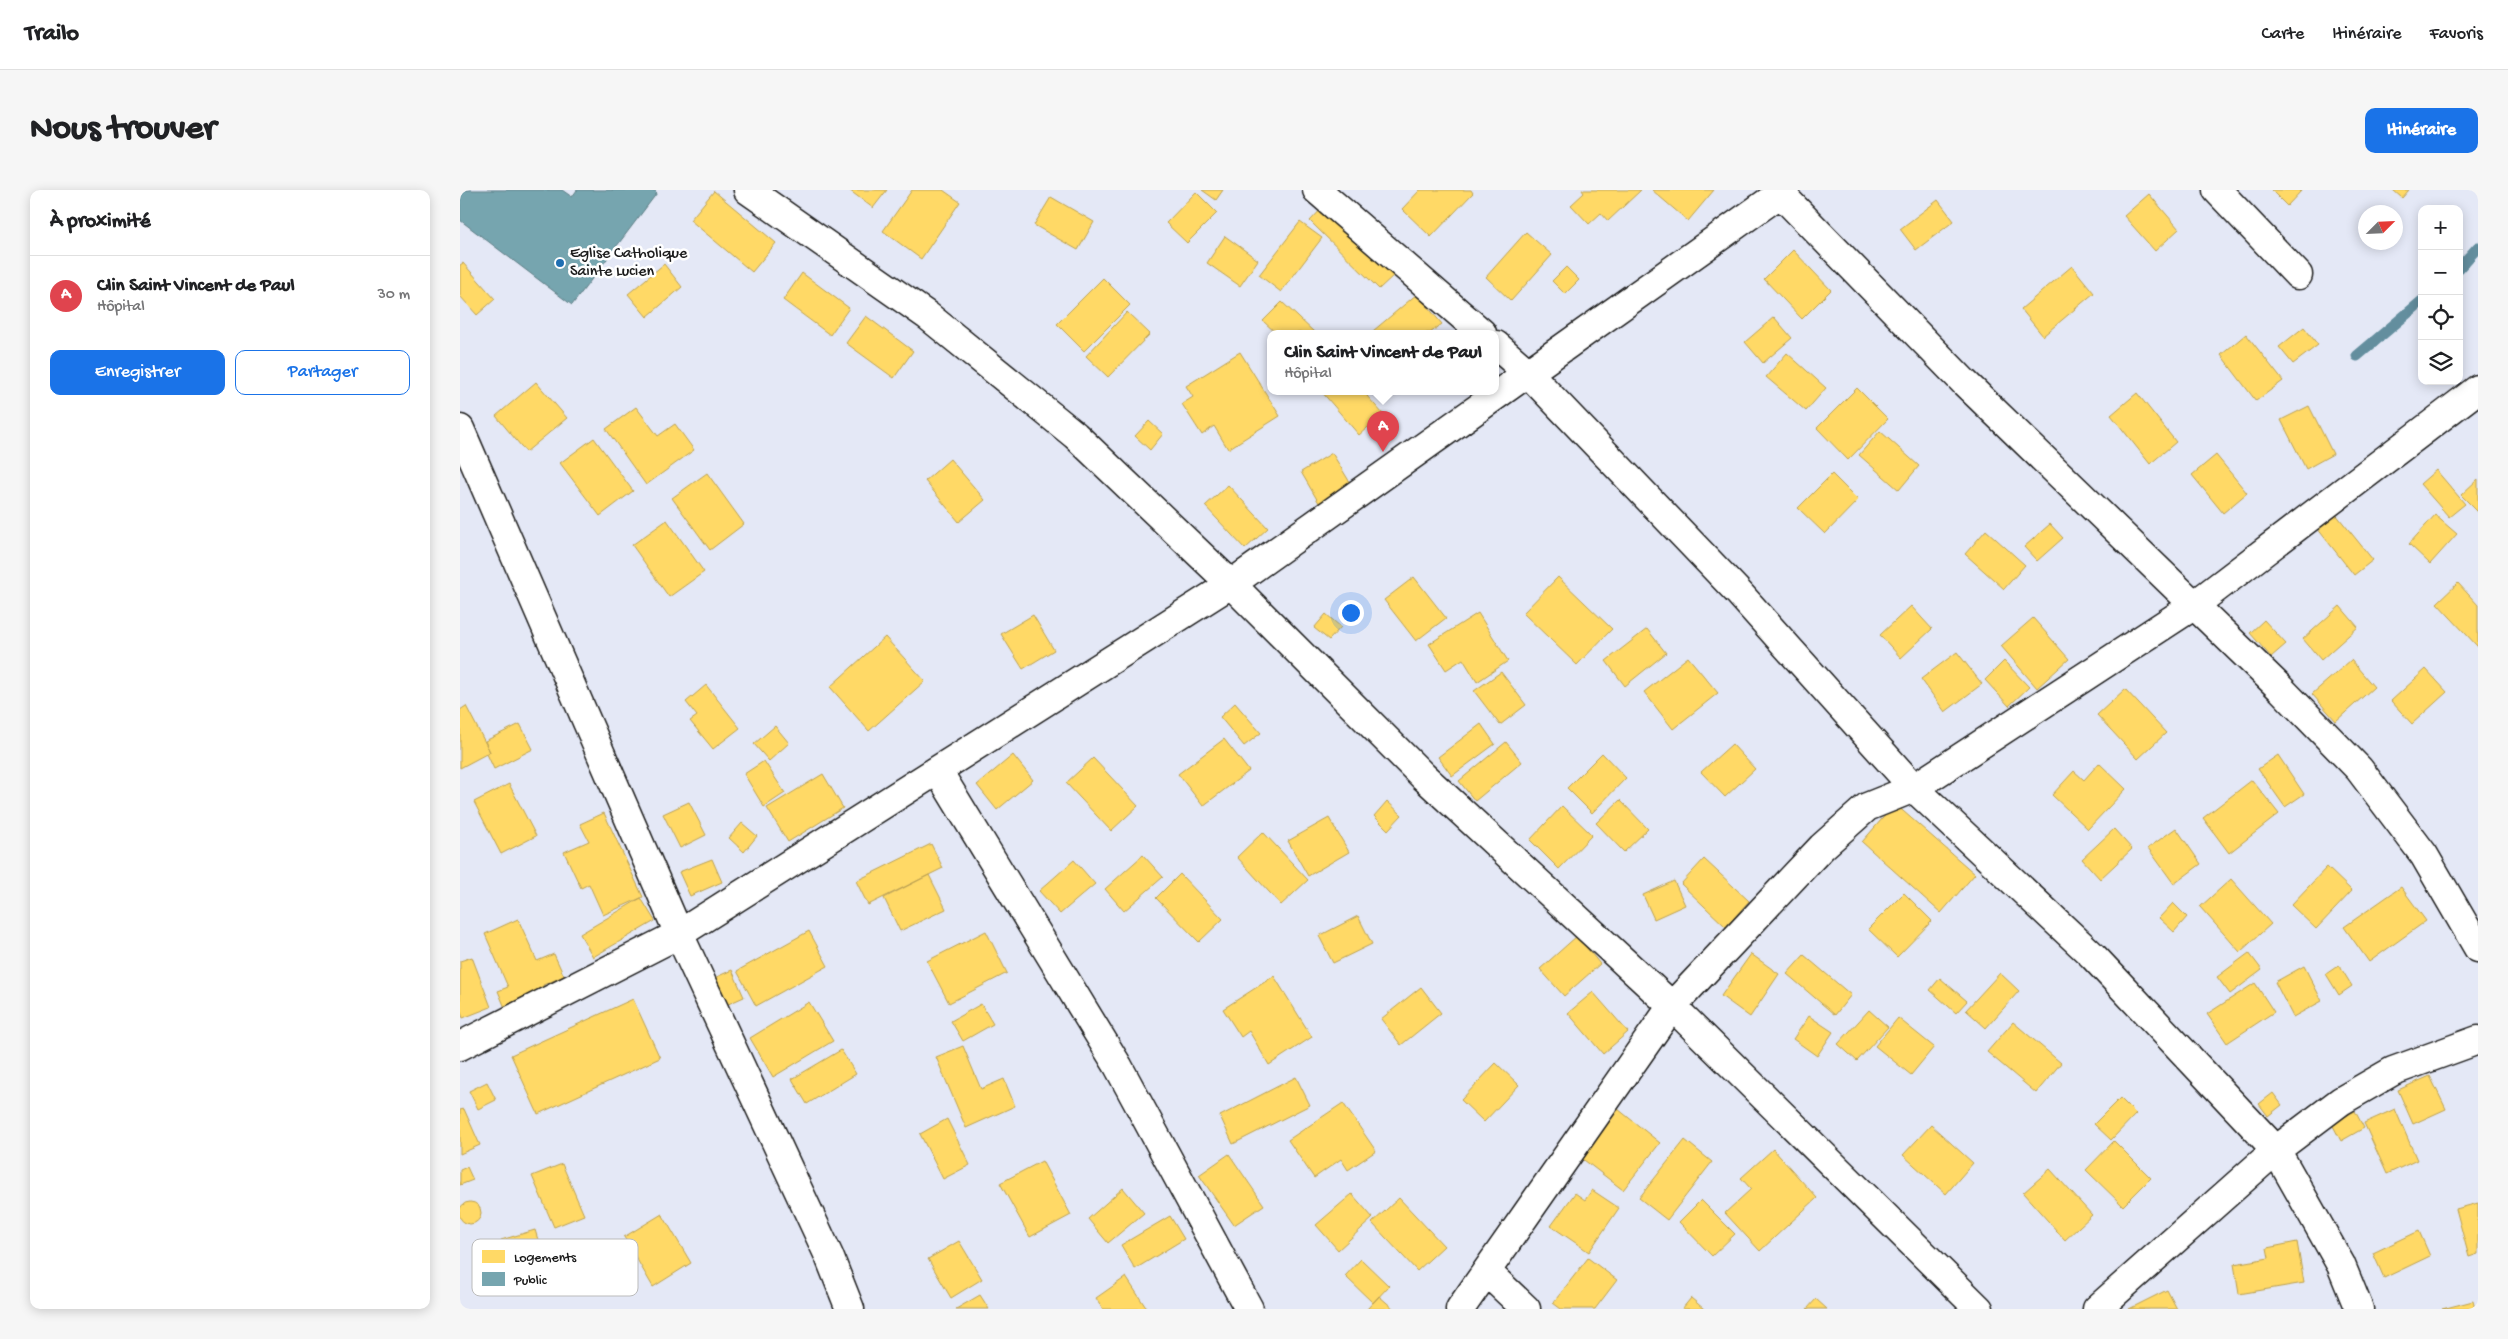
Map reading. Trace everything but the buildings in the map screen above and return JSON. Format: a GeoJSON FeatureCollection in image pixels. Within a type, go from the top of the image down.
{"type":"FeatureCollection","features":[{"type":"Feature","properties":{"kind":"street"},"geometry":{"type":"LineString","coordinates":[[748,190],[928,316],[1075,435],[1231,584],[1423,776],[1672,1006],[1979,1309]]}},
{"type":"Feature","properties":{"kind":"street"},"geometry":{"type":"LineString","coordinates":[[1317,190],[1479,330]]}},
{"type":"Feature","properties":{"kind":"street"},"geometry":{"type":"LineString","coordinates":[[2217,190],[2298,275]]}},
{"type":"Feature","properties":{"kind":"street"},"geometry":{"type":"LineString","coordinates":[[1499,394],[1781,191],[1964,382],[2193,606],[2280,688],[2359,769],[2424,855],[2478,948]]}},
{"type":"Feature","properties":{"kind":"street"},"geometry":{"type":"LineString","coordinates":[[1499,348],[1528,373],[1738,592],[1914,788],[2092,956],[2276,1150],[2341,1265],[2359,1309]]}},
{"type":"Feature","properties":{"kind":"street"},"geometry":{"type":"LineString","coordinates":[[460,1046],[678,934],[938,771],[1231,584],[1497,395]]}},
{"type":"Feature","properties":{"kind":"street"},"geometry":{"type":"LineString","coordinates":[[1460,1309],[1672,1006],[1822,847],[1866,807],[1914,788],[2193,606],[2475,398]]}},
{"type":"Feature","properties":{"kind":"street"},"geometry":{"type":"LineString","coordinates":[[460,429],[678,934],[829,1256],[850,1309]]}},
{"type":"Feature","properties":{"kind":"street"},"geometry":{"type":"LineString","coordinates":[[938,771],[1118,1066],[1250,1309]]}},
{"type":"Feature","properties":{"kind":"street"},"geometry":{"type":"LineString","coordinates":[[2097,1309],[2276,1150],[2341,1101],[2394,1071],[2478,1040]]}},
{"type":"Feature","properties":{"kind":"street"},"geometry":{"type":"LineString","coordinates":[[1487,1272],[1526,1309]]}},
{"type":"Feature","properties":{"kind":"waterway"},"geometry":{"type":"LineString","coordinates":[[2463,264],[2478,247]]}},
{"type":"Feature","properties":{"kind":"waterway"},"geometry":{"type":"LineString","coordinates":[[2357,356],[2418,304]]}},
{"type":"Feature","properties":{"kind":"place","name":"Eglise Catholique Sainte Lucien"},"geometry":{"type":"Point","coordinates":[560,263]}},
{"type":"Feature","properties":{"kind":"place","name":"Clin Saint Vincent de Paul"},"geometry":{"type":"Point","coordinates":[1383,452]}}]}
